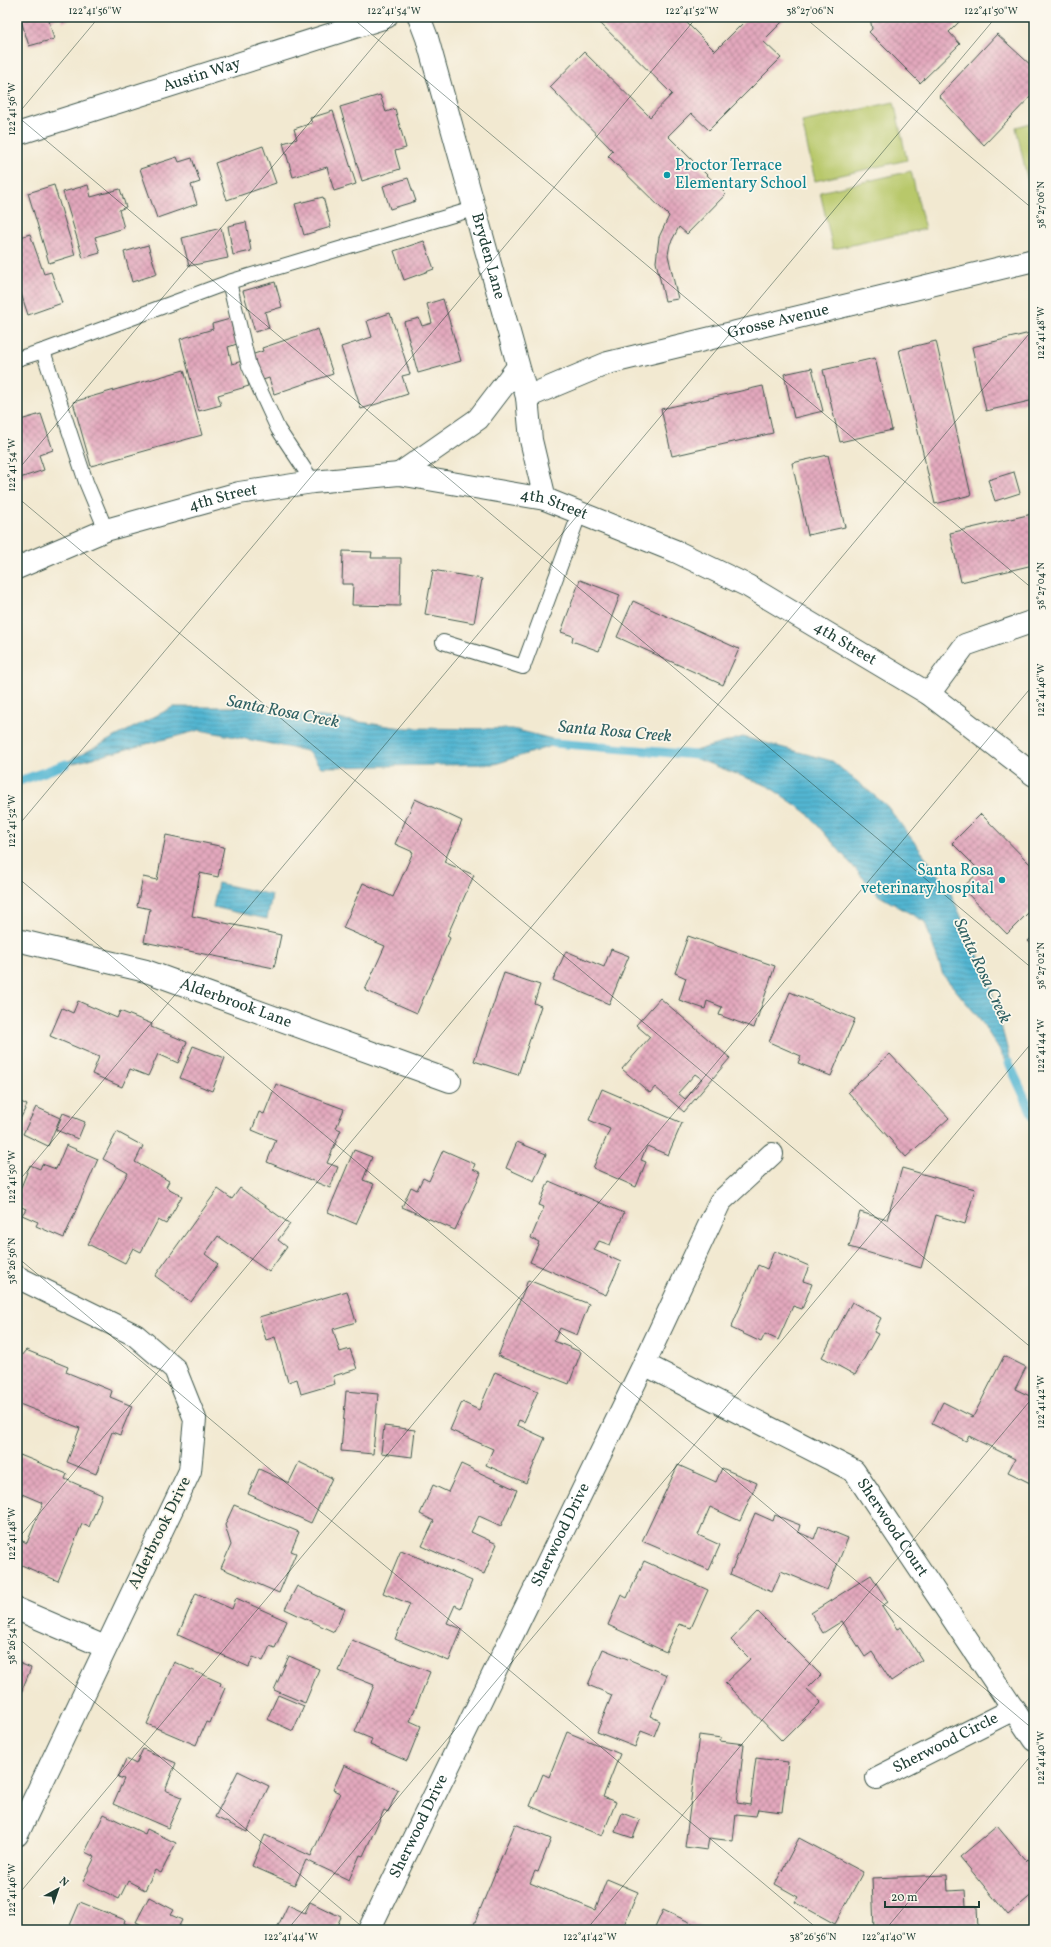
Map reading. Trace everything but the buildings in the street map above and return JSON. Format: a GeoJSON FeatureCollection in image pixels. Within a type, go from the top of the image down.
{"type":"FeatureCollection","features":[{"type":"Feature","properties":{"kind":"street","name":"Austin Way"},"geometry":{"type":"LineString","coordinates":[[17,134],[386,17]]}},
{"type":"Feature","properties":{"kind":"street","name":"Bryden Lane"},"geometry":{"type":"LineString","coordinates":[[419,17],[427,38],[526,397],[531,440],[545,499]]}},
{"type":"Feature","properties":{"kind":"street","name":"Grosse Avenue"},"geometry":{"type":"LineString","coordinates":[[526,397],[608,363],[1034,260]]}},
{"type":"Feature","properties":{"kind":"street"},"geometry":{"type":"LineString","coordinates":[[399,474],[478,419],[517,368]]}},
{"type":"Feature","properties":{"kind":"street","name":"4th Street"},"geometry":{"type":"LineString","coordinates":[[17,568],[106,530],[239,494],[313,482],[399,474],[545,499],[675,551],[748,586],[929,694],[1034,775]]}},
{"type":"Feature","properties":{"kind":"street"},"geometry":{"type":"LineString","coordinates":[[929,694],[965,645],[1034,621]]}},
{"type":"Feature","properties":{"kind":"street","name":"Alderbrook Lane"},"geometry":{"type":"LineString","coordinates":[[17,940],[146,971],[450,1081]]}},
{"type":"Feature","properties":{"kind":"street","name":"Sherwood Drive"},"geometry":{"type":"LineString","coordinates":[[369,1930],[644,1364],[720,1202],[772,1154]]}},
{"type":"Feature","properties":{"kind":"street","name":"Alderbrook Drive"},"geometry":{"type":"LineString","coordinates":[[17,1277],[135,1335],[175,1369],[194,1419],[190,1471],[105,1647],[17,1835]]}},
{"type":"Feature","properties":{"kind":"street","name":"Sherwood Court"},"geometry":{"type":"LineString","coordinates":[[644,1364],[854,1471],[1034,1740]]}},
{"type":"Feature","properties":{"kind":"street"},"geometry":{"type":"LineString","coordinates":[[17,1609],[105,1647]]}},
{"type":"Feature","properties":{"kind":"street","name":"Sherwood Circle"},"geometry":{"type":"LineString","coordinates":[[878,1778],[1014,1709]]}},
{"type":"Feature","properties":{"kind":"lane"},"geometry":{"type":"LineString","coordinates":[[17,359],[43,352],[229,282],[473,209]]}},
{"type":"Feature","properties":{"kind":"lane"},"geometry":{"type":"LineString","coordinates":[[229,282],[249,366],[278,428],[313,482]]}},
{"type":"Feature","properties":{"kind":"lane"},"geometry":{"type":"LineString","coordinates":[[43,352],[86,482],[106,530]]}},
{"type":"Feature","properties":{"kind":"lane"},"geometry":{"type":"LineString","coordinates":[[443,642],[523,667],[580,512]]}},
{"type":"Feature","properties":{"kind":"green space"},"geometry":{"type":"Polygon","coordinates":[[[894,102],[907,160],[815,181],[802,122],[894,102]]]}},
{"type":"Feature","properties":{"kind":"green space"},"geometry":{"type":"Polygon","coordinates":[[[1034,122],[1034,190],[1030,191],[1016,127],[1034,122]]]}},
{"type":"Feature","properties":{"kind":"green space"},"geometry":{"type":"Polygon","coordinates":[[[911,171],[925,229],[833,249],[820,192],[911,171]]]}},
{"type":"Feature","properties":{"kind":"water"},"geometry":{"type":"Polygon","coordinates":[[[173,707],[250,707],[403,728],[513,729],[564,742],[495,764],[321,767],[307,751],[200,730],[55,768],[173,707]]]}},
{"type":"Feature","properties":{"kind":"water"},"geometry":{"type":"Polygon","coordinates":[[[743,737],[832,761],[887,806],[948,887],[989,980],[1014,1074],[980,1019],[943,975],[925,922],[878,895],[806,812],[768,786],[684,754],[743,737]]]}},
{"type":"Feature","properties":{"kind":"water"},"geometry":{"type":"Polygon","coordinates":[[[218,883],[272,895],[267,919],[213,907],[218,883]]]}},
{"type":"Feature","properties":{"kind":"waterway","name":"Santa Rosa Creek"},"geometry":{"type":"LineString","coordinates":[[554,743],[696,755]]}},
{"type":"Feature","properties":{"kind":"waterway","name":"Santa Rosa Creek"},"geometry":{"type":"LineString","coordinates":[[17,782],[66,764]]}},
{"type":"Feature","properties":{"kind":"waterway","name":"Santa Rosa Creek"},"geometry":{"type":"LineString","coordinates":[[1009,1063],[1034,1118]]}},
{"type":"Feature","properties":{"kind":"place","name":"Proctor Terrace Elementary School"},"geometry":{"type":"Point","coordinates":[667,175]}},
{"type":"Feature","properties":{"kind":"place","name":"Santa Rosa veterinary hospital"},"geometry":{"type":"Point","coordinates":[1002,880]}}]}
